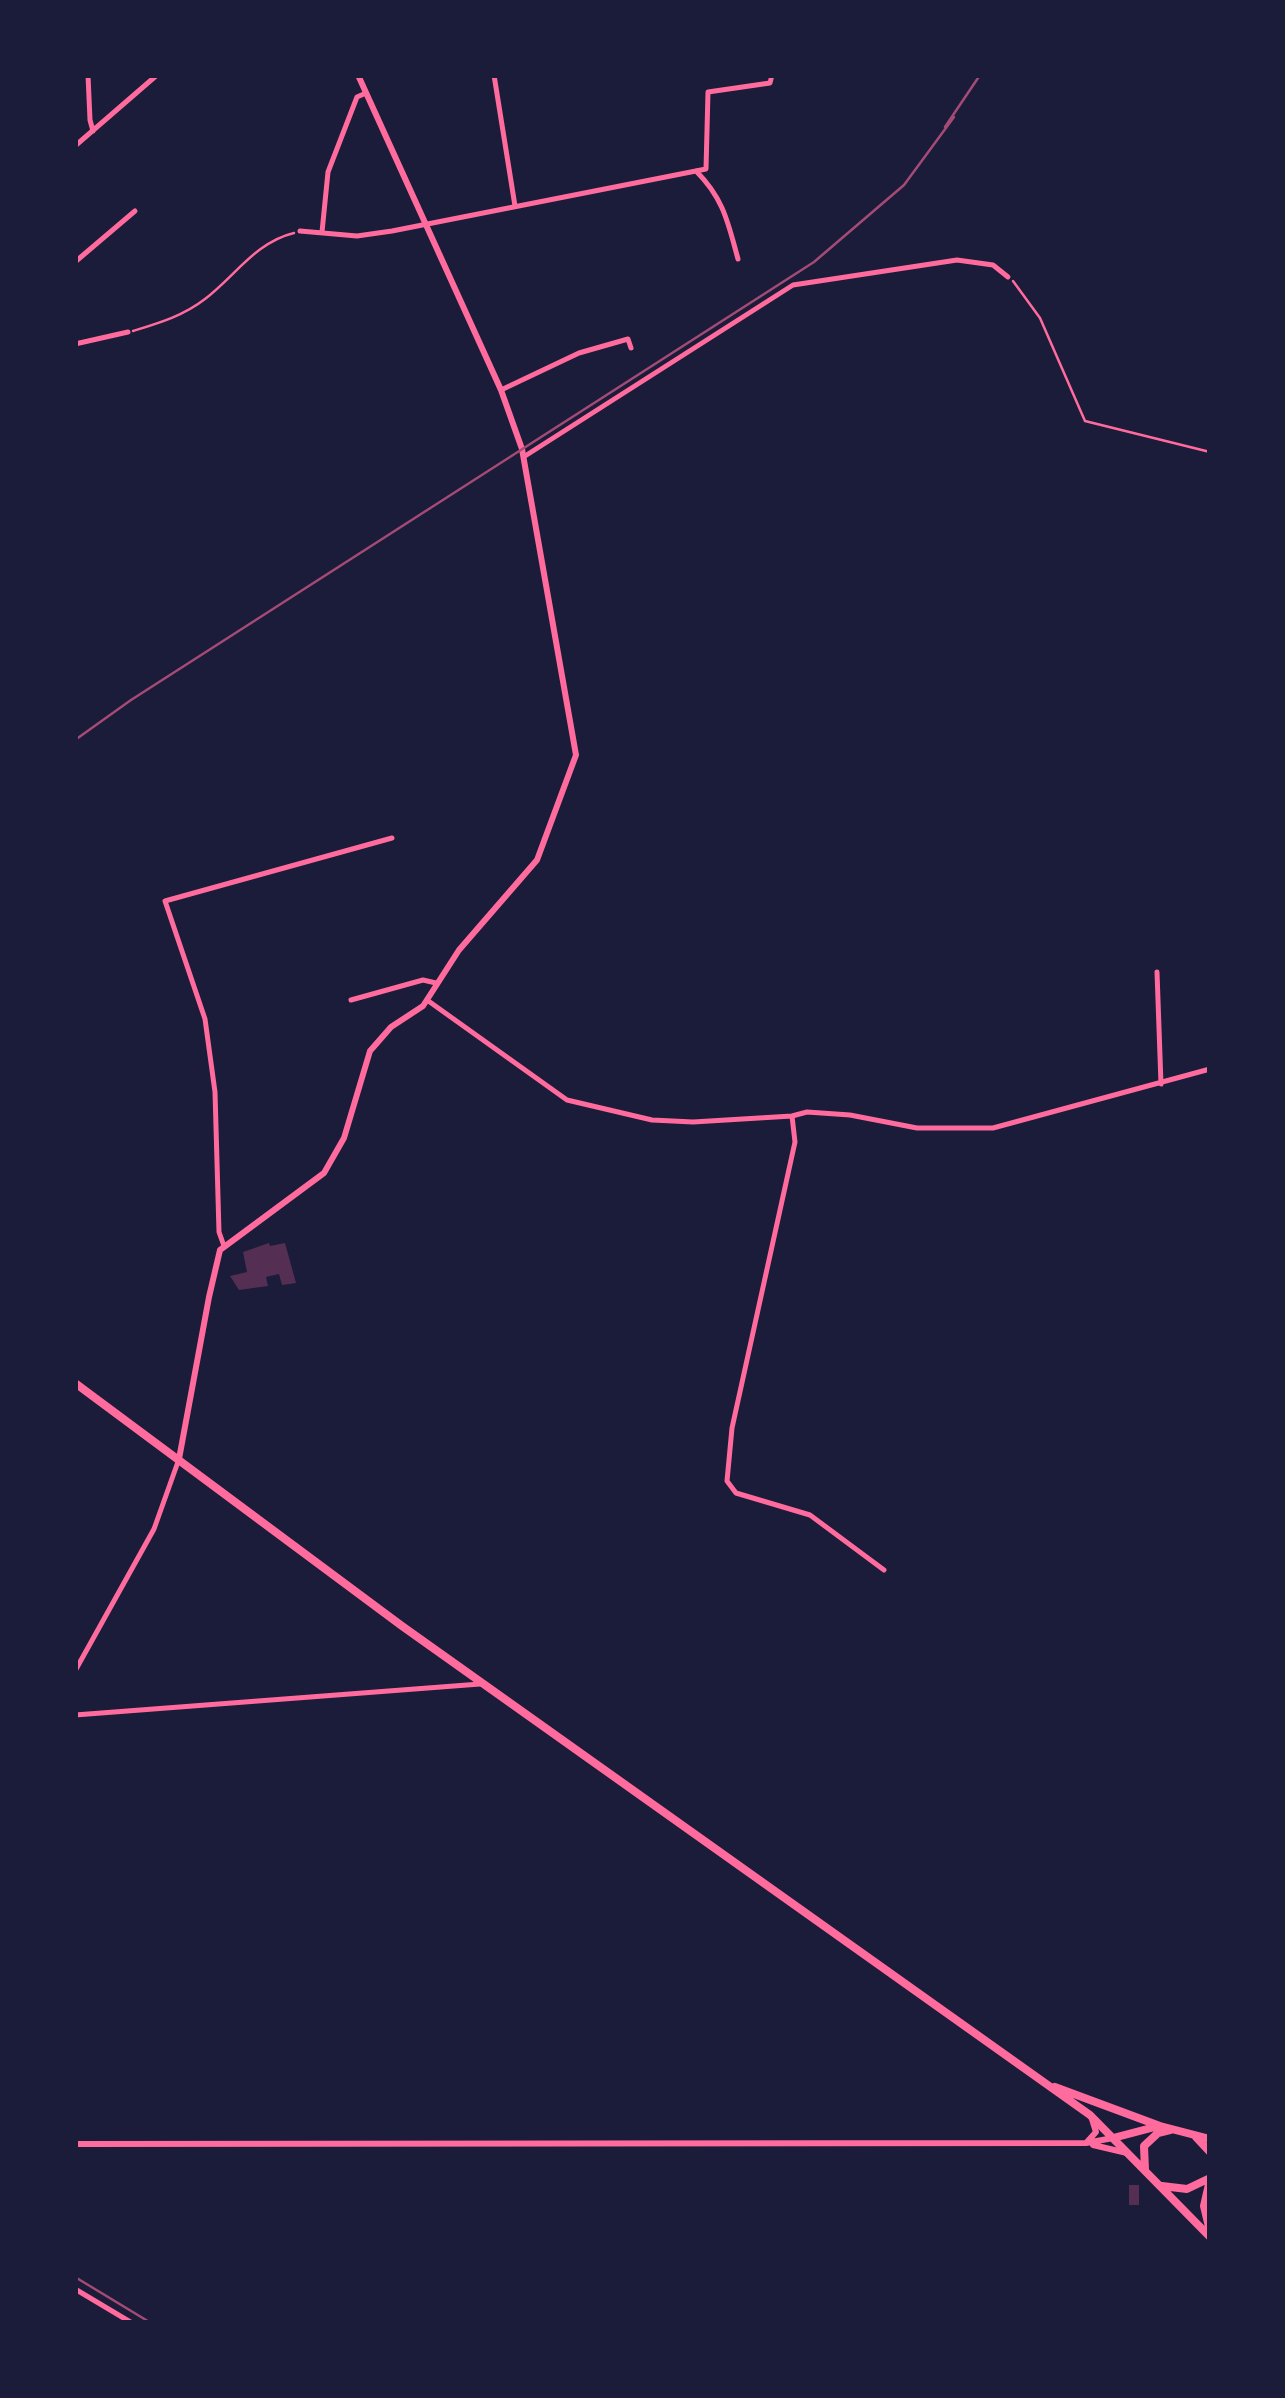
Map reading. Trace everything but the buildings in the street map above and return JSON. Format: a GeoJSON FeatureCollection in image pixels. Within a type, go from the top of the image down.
{"type":"FeatureCollection","features":[{"type":"Feature","properties":{"kind":"main road"},"geometry":{"type":"LineString","coordinates":[[75,1383],[483,1684],[1090,2115],[1210,2234]]}},
{"type":"Feature","properties":{"kind":"main road"},"geometry":{"type":"LineString","coordinates":[[1037,2080],[1170,2130],[1210,2139]]}},
{"type":"Feature","properties":{"kind":"main road"},"geometry":{"type":"LineString","coordinates":[[1113,2138],[1160,2126]]}},
{"type":"Feature","properties":{"kind":"main road"},"geometry":{"type":"LineString","coordinates":[[1146,2174],[1144,2146],[1170,2130]]}},
{"type":"Feature","properties":{"kind":"main road"},"geometry":{"type":"LineString","coordinates":[[1196,2137],[1210,2152]]}},
{"type":"Feature","properties":{"kind":"main road"},"geometry":{"type":"LineString","coordinates":[[1158,2185],[1186,2190],[1210,2179]]}},
{"type":"Feature","properties":{"kind":"main road"},"geometry":{"type":"LineString","coordinates":[[1210,2179],[1204,2206],[1210,2234]]}},
{"type":"Feature","properties":{"kind":"street"},"geometry":{"type":"LineString","coordinates":[[88,75],[93,131]]}},
{"type":"Feature","properties":{"kind":"street"},"geometry":{"type":"LineString","coordinates":[[75,146],[158,75]]}},
{"type":"Feature","properties":{"kind":"street"},"geometry":{"type":"LineString","coordinates":[[75,1671],[154,1530],[179,1459],[215,1263],[224,1246],[324,1173],[344,1138],[370,1051],[383,1034],[418,1011],[459,950],[537,860],[576,755],[524,453],[501,390],[358,75]]}},
{"type":"Feature","properties":{"kind":"street"},"geometry":{"type":"LineString","coordinates":[[494,75],[515,206]]}},
{"type":"Feature","properties":{"kind":"street"},"geometry":{"type":"LineString","coordinates":[[300,232],[357,236],[706,169],[708,92],[770,83],[772,75]]}},
{"type":"Feature","properties":{"kind":"street"},"geometry":{"type":"LineString","coordinates":[[322,232],[328,172],[358,97],[366,92]]}},
{"type":"Feature","properties":{"kind":"street"},"geometry":{"type":"LineString","coordinates":[[696,171],[714,190],[724,210],[738,259]]}},
{"type":"Feature","properties":{"kind":"street"},"geometry":{"type":"LineString","coordinates":[[75,262],[135,211]]}},
{"type":"Feature","properties":{"kind":"street"},"geometry":{"type":"LineString","coordinates":[[524,453],[794,286],[957,260],[993,265],[1008,276]]}},
{"type":"Feature","properties":{"kind":"street"},"geometry":{"type":"LineString","coordinates":[[75,344],[128,332]]}},
{"type":"Feature","properties":{"kind":"street"},"geometry":{"type":"LineString","coordinates":[[501,390],[579,353],[628,339],[631,348]]}},
{"type":"Feature","properties":{"kind":"street"},"geometry":{"type":"LineString","coordinates":[[224,1246],[219,1232],[215,1092],[205,1019],[165,902],[392,838]]}},
{"type":"Feature","properties":{"kind":"street"},"geometry":{"type":"LineString","coordinates":[[1156,972],[1161,1084]]}},
{"type":"Feature","properties":{"kind":"street"},"geometry":{"type":"LineString","coordinates":[[351,1000],[423,980],[436,983]]}},
{"type":"Feature","properties":{"kind":"street"},"geometry":{"type":"LineString","coordinates":[[427,1000],[567,1100],[652,1120],[692,1122],[821,1113],[918,1128],[993,1128],[1210,1069]]}},
{"type":"Feature","properties":{"kind":"street"},"geometry":{"type":"LineString","coordinates":[[792,1116],[795,1142],[732,1428],[728,1481],[736,1493],[810,1515],[884,1570]]}},
{"type":"Feature","properties":{"kind":"street"},"geometry":{"type":"LineString","coordinates":[[75,1715],[483,1684]]}},
{"type":"Feature","properties":{"kind":"street"},"geometry":{"type":"LineString","coordinates":[[1086,2143],[1094,2137],[1096,2128],[1090,2115]]}},
{"type":"Feature","properties":{"kind":"street"},"geometry":{"type":"LineString","coordinates":[[75,2144],[1086,2143],[1113,2138]]}},
{"type":"Feature","properties":{"kind":"street"},"geometry":{"type":"LineString","coordinates":[[1086,2143],[1127,2154]]}},
{"type":"Feature","properties":{"kind":"street"},"geometry":{"type":"LineString","coordinates":[[75,2289],[132,2323]]}},
{"type":"Feature","properties":{"kind":"path"},"geometry":{"type":"LineString","coordinates":[[128,332],[174,318],[205,299],[277,237],[300,232]]}},
{"type":"Feature","properties":{"kind":"path"},"geometry":{"type":"LineString","coordinates":[[1008,276],[1040,318],[1085,421],[1210,452]]}},
{"type":"Feature","properties":{"kind":"railway"},"geometry":{"type":"LineString","coordinates":[[945,127],[980,75]]}},
{"type":"Feature","properties":{"kind":"railway"},"geometry":{"type":"LineString","coordinates":[[75,740],[131,700],[814,262],[904,185],[954,117]]}},
{"type":"Feature","properties":{"kind":"railway"},"geometry":{"type":"LineString","coordinates":[[75,2277],[151,2323]]}}]}
